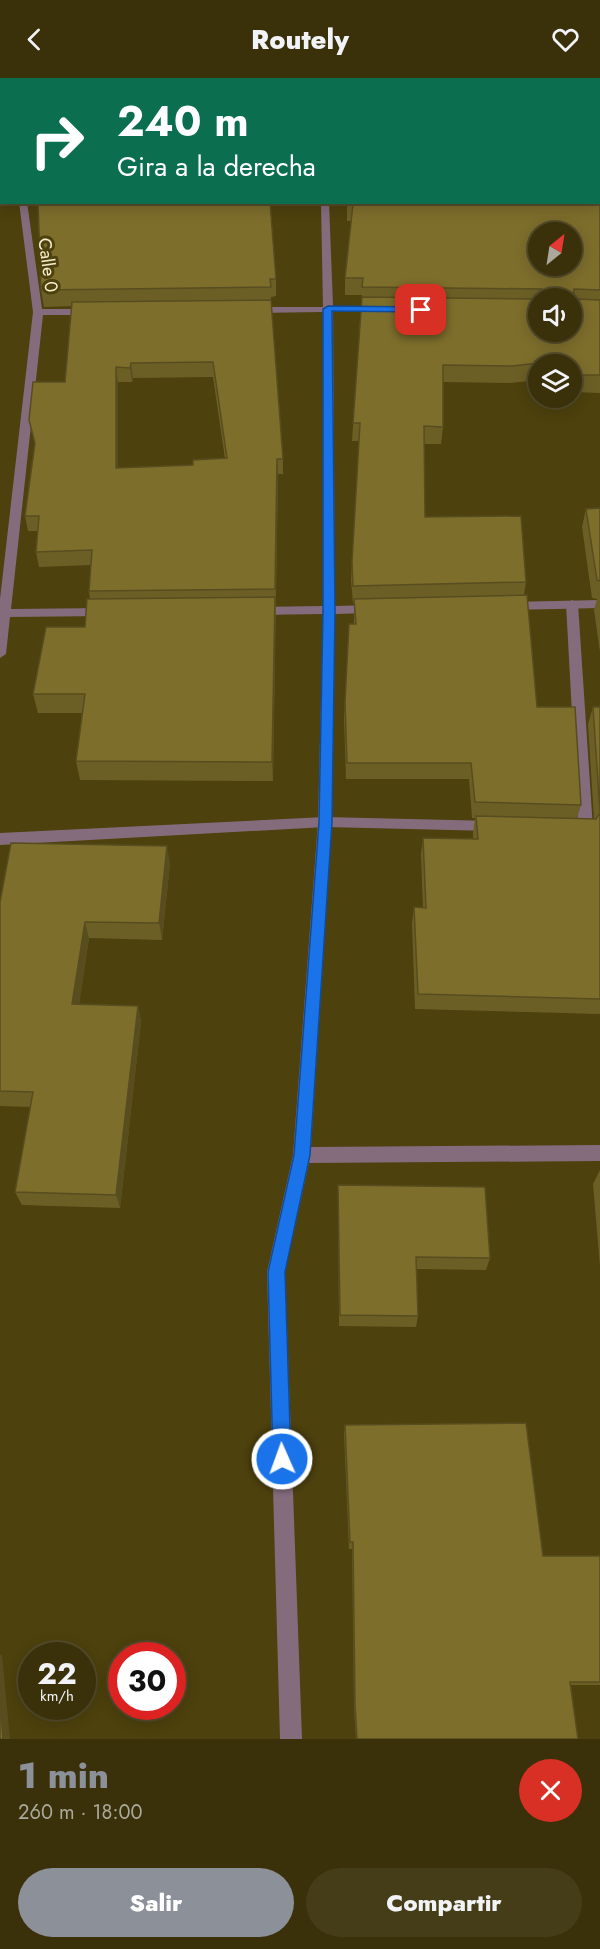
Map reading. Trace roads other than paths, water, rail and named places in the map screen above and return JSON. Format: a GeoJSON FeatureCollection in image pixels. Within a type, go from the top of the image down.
{"type":"FeatureCollection","features":[{"type":"Feature","properties":{"kind":"street","name":"Calle 0"},"geometry":{"type":"LineString","coordinates":[[0,654],[38,312],[23,204]]}},
{"type":"Feature","properties":{"kind":"street"},"geometry":{"type":"LineString","coordinates":[[291,1739],[276,1272],[302,1155],[326,822],[329,610],[328,309],[325,204]]}},
{"type":"Feature","properties":{"kind":"street"},"geometry":{"type":"LineString","coordinates":[[246,310],[386,309]]}},
{"type":"Feature","properties":{"kind":"street"},"geometry":{"type":"LineString","coordinates":[[38,312],[107,312]]}},
{"type":"Feature","properties":{"kind":"street"},"geometry":{"type":"LineString","coordinates":[[562,828],[586,829],[572,604]]}},
{"type":"Feature","properties":{"kind":"street"},"geometry":{"type":"LineString","coordinates":[[502,606],[600,604]]}},
{"type":"Feature","properties":{"kind":"street"},"geometry":{"type":"LineString","coordinates":[[245,611],[387,609]]}},
{"type":"Feature","properties":{"kind":"street"},"geometry":{"type":"LineString","coordinates":[[5,613],[113,612]]}},
{"type":"Feature","properties":{"kind":"street"},"geometry":{"type":"LineString","coordinates":[[0,839],[326,822],[503,826]]}},
{"type":"Feature","properties":{"kind":"street"},"geometry":{"type":"LineString","coordinates":[[302,1155],[600,1153]]}}]}
